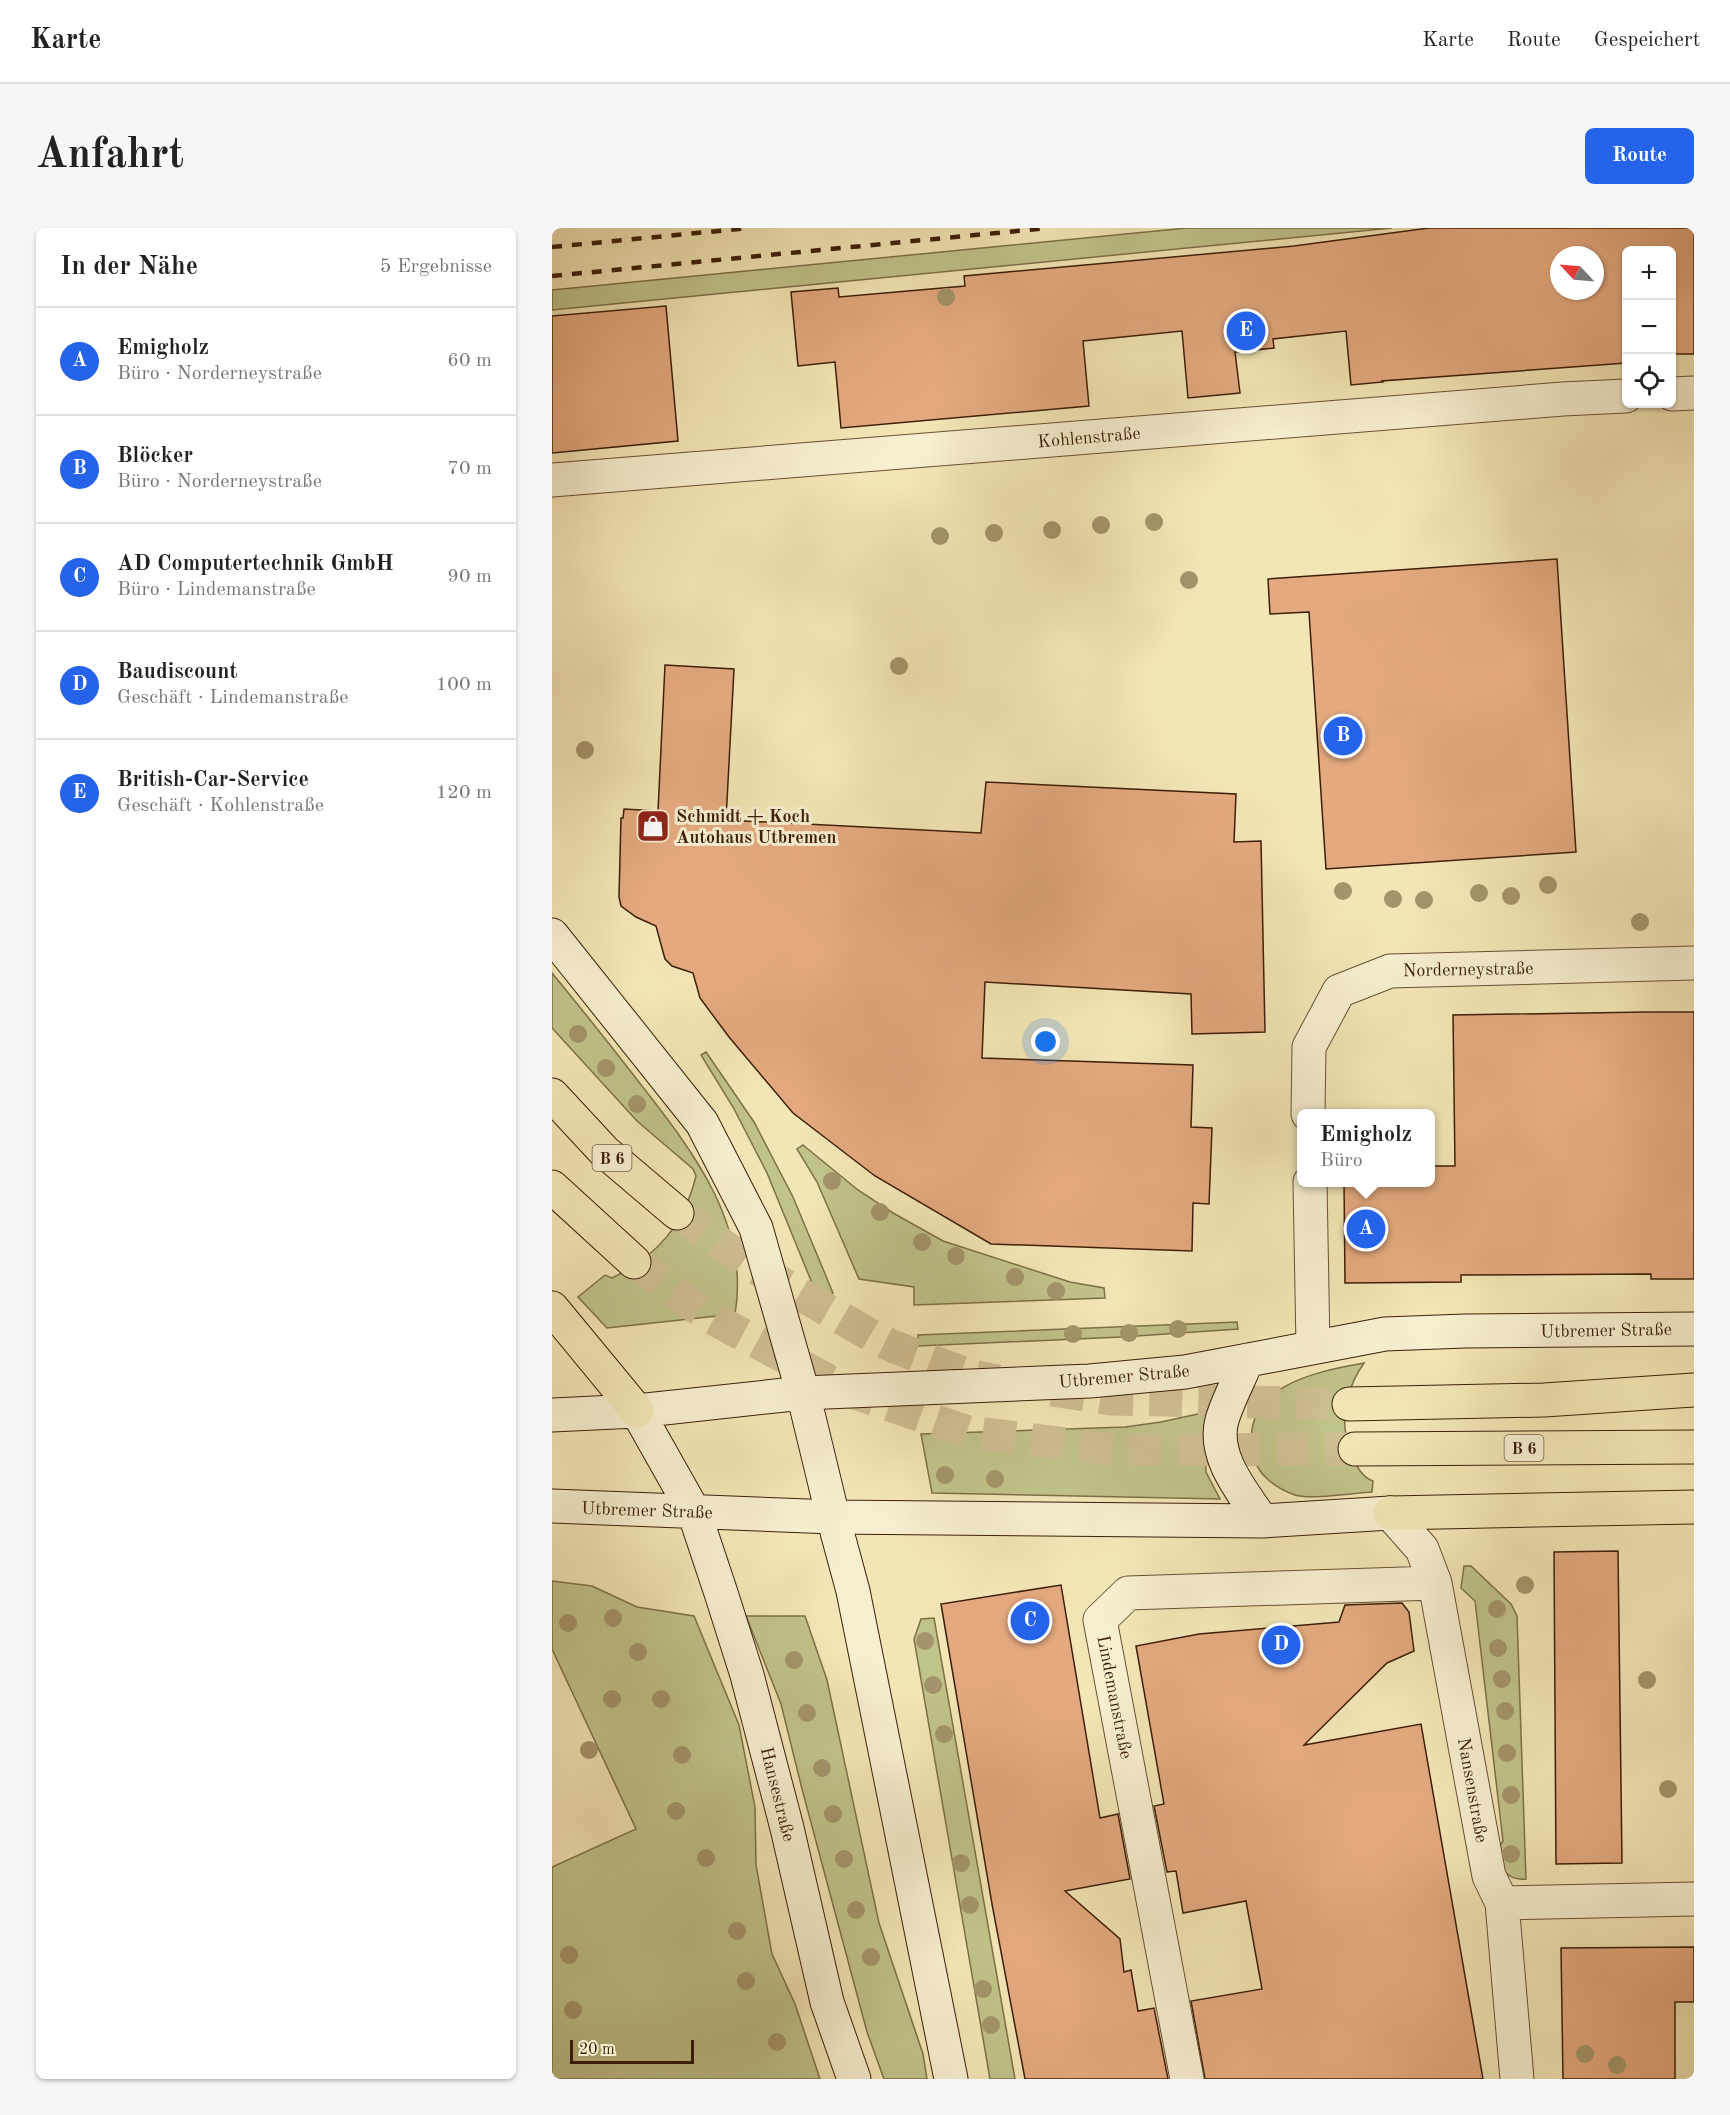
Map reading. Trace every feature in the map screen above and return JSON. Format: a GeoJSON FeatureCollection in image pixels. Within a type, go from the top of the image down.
{"type":"FeatureCollection","features":[{"type":"Feature","properties":{"kind":"highway","name":"B 6"},"geometry":{"type":"LineString","coordinates":[[552,1095],[604,1151],[678,1213]]}},
{"type":"Feature","properties":{"kind":"highway"},"geometry":{"type":"LineString","coordinates":[[552,1187],[634,1262]]}},
{"type":"Feature","properties":{"kind":"highway"},"geometry":{"type":"LineString","coordinates":[[552,1308],[637,1411]]}},
{"type":"Feature","properties":{"kind":"highway"},"geometry":{"type":"LineString","coordinates":[[1349,1404],[1544,1400],[1694,1390]]}},
{"type":"Feature","properties":{"kind":"highway","name":"B 6"},"geometry":{"type":"LineString","coordinates":[[1355,1449],[1694,1447]]}},
{"type":"Feature","properties":{"kind":"highway"},"geometry":{"type":"LineString","coordinates":[[1390,1514],[1694,1507]]}},
{"type":"Feature","properties":{"kind":"main road"},"geometry":{"type":"LineString","coordinates":[[1676,394],[1694,393]]}},
{"type":"Feature","properties":{"kind":"main road","name":"Kohlenstraße"},"geometry":{"type":"LineString","coordinates":[[552,480],[1563,399],[1622,396]]}},
{"type":"Feature","properties":{"kind":"main road"},"geometry":{"type":"LineString","coordinates":[[552,935],[702,1123],[756,1228],[803,1393],[853,1591],[951,2079]]}},
{"type":"Feature","properties":{"kind":"main road","name":"Norderneystraße"},"geometry":{"type":"LineString","coordinates":[[1308,1104],[1309,1047],[1339,991],[1390,971],[1694,963]]}},
{"type":"Feature","properties":{"kind":"main road"},"geometry":{"type":"LineString","coordinates":[[1310,1187],[1313,1347]]}},
{"type":"Feature","properties":{"kind":"main road","name":"Utbremer Straße"},"geometry":{"type":"LineString","coordinates":[[552,1415],[637,1411],[803,1393],[1090,1381],[1185,1372],[1385,1334],[1694,1329]]}},
{"type":"Feature","properties":{"kind":"main road"},"geometry":{"type":"LineString","coordinates":[[1246,1360],[1221,1422],[1221,1445],[1229,1471],[1262,1521]]}},
{"type":"Feature","properties":{"kind":"main road","name":"Hansestraße"},"geometry":{"type":"LineString","coordinates":[[637,1411],[694,1512],[747,1675],[787,1828],[827,2002],[854,2079]]}},
{"type":"Feature","properties":{"kind":"main road","name":"Utbremer Straße"},"geometry":{"type":"LineString","coordinates":[[552,1506],[833,1517],[1262,1521],[1390,1514]]}},
{"type":"Feature","properties":{"kind":"main road","name":"Nansenstraße"},"geometry":{"type":"LineString","coordinates":[[1390,1514],[1422,1549],[1435,1583],[1489,1876],[1502,1903],[1517,2079]]}},
{"type":"Feature","properties":{"kind":"main road","name":"Lindemanstraße"},"geometry":{"type":"LineString","coordinates":[[1187,2079],[1100,1620],[1128,1593],[1435,1583]]}},
{"type":"Feature","properties":{"kind":"main road"},"geometry":{"type":"LineString","coordinates":[[1502,1903],[1694,1899]]}},
{"type":"Feature","properties":{"kind":"green space"},"geometry":{"type":"Polygon","coordinates":[[[1187,228],[1392,228],[552,310],[552,290],[1187,228]]]}},
{"type":"Feature","properties":{"kind":"green space"},"geometry":{"type":"Polygon","coordinates":[[[552,973],[675,1130],[711,1186],[734,1248],[737,1280],[735,1314],[607,1328],[578,1297],[605,1275],[612,1278],[642,1260],[655,1249],[676,1224],[684,1210],[696,1176],[693,1169],[637,1121],[552,1028],[552,973]]]}},
{"type":"Feature","properties":{"kind":"green space"},"geometry":{"type":"Polygon","coordinates":[[[706,1052],[754,1122],[793,1197],[833,1293],[820,1297],[814,1288],[767,1173],[733,1107],[701,1055],[706,1052]]]}},
{"type":"Feature","properties":{"kind":"green space"},"geometry":{"type":"Polygon","coordinates":[[[803,1145],[858,1190],[943,1241],[1070,1282],[1104,1288],[1105,1298],[914,1305],[914,1287],[859,1279],[817,1182],[797,1149],[803,1145]]]}},
{"type":"Feature","properties":{"kind":"green space"},"geometry":{"type":"Polygon","coordinates":[[[1237,1322],[1238,1329],[1122,1337],[918,1346],[918,1335],[1237,1322]]]}},
{"type":"Feature","properties":{"kind":"green space"},"geometry":{"type":"Polygon","coordinates":[[[1364,1363],[1348,1397],[1345,1426],[1347,1440],[1356,1464],[1363,1474],[1373,1481],[1372,1492],[1322,1497],[1302,1496],[1275,1485],[1263,1475],[1253,1455],[1252,1432],[1257,1413],[1269,1398],[1284,1387],[1303,1378],[1364,1363]]]}},
{"type":"Feature","properties":{"kind":"green space"},"geometry":{"type":"Polygon","coordinates":[[[1207,1412],[1204,1435],[1206,1472],[1220,1499],[932,1493],[921,1434],[1125,1427],[1207,1412]]]}},
{"type":"Feature","properties":{"kind":"green space"},"geometry":{"type":"Polygon","coordinates":[[[1464,1566],[1471,1566],[1511,1604],[1517,1616],[1526,1879],[1513,1878],[1505,1872],[1497,1850],[1503,1841],[1475,1601],[1461,1588],[1464,1566]]]}},
{"type":"Feature","properties":{"kind":"green space"},"geometry":{"type":"Polygon","coordinates":[[[552,1581],[592,1586],[637,1607],[694,1616],[739,1725],[755,1807],[756,1865],[772,1954],[795,2004],[820,2079],[552,2079],[552,1867],[636,1829],[552,1649],[552,1581]]]}},
{"type":"Feature","properties":{"kind":"green space"},"geometry":{"type":"Polygon","coordinates":[[[746,1616],[805,1616],[827,1680],[879,1923],[923,2054],[927,2079],[884,2079],[867,2032],[781,1704],[746,1616]]]}},
{"type":"Feature","properties":{"kind":"green space"},"geometry":{"type":"Polygon","coordinates":[[[934,1618],[1015,2079],[990,2079],[914,1639],[921,1619],[934,1618]]]}},
{"type":"Feature","properties":{"kind":"building"},"geometry":{"type":"Polygon","coordinates":[[[1429,228],[1694,228],[1694,354],[1676,354],[1676,246],[1622,246],[1622,363],[1351,385],[1346,331],[1273,339],[1274,348],[1235,352],[1240,393],[1188,398],[1182,331],[1083,341],[1089,406],[841,428],[835,362],[798,366],[791,292],[838,288],[839,297],[965,286],[964,276],[1294,246],[1429,228]]]}},
{"type":"Feature","properties":{"kind":"building"},"geometry":{"type":"Polygon","coordinates":[[[666,306],[678,441],[552,453],[552,316],[666,306]]]}},
{"type":"Feature","properties":{"kind":"building"},"geometry":{"type":"Polygon","coordinates":[[[1557,559],[1576,852],[1326,869],[1309,612],[1270,614],[1268,579],[1557,559]]]}},
{"type":"Feature","properties":{"kind":"building"},"geometry":{"type":"Polygon","coordinates":[[[665,665],[734,669],[726,820],[981,833],[986,782],[1236,794],[1234,842],[1261,841],[1265,1032],[1192,1034],[1191,994],[985,982],[982,1058],[1193,1065],[1191,1127],[1212,1128],[1209,1204],[1193,1203],[1192,1251],[991,1244],[875,1176],[793,1113],[729,1037],[700,998],[693,973],[672,966],[665,959],[656,926],[636,917],[621,906],[619,897],[621,818],[623,818],[624,809],[658,811],[665,665]]]}},
{"type":"Feature","properties":{"kind":"building"},"geometry":{"type":"Polygon","coordinates":[[[1694,1012],[1694,1279],[1651,1279],[1651,1274],[1461,1275],[1461,1282],[1345,1283],[1344,1187],[1435,1187],[1435,1166],[1455,1166],[1453,1015],[1694,1012]]]}},
{"type":"Feature","properties":{"kind":"building"},"geometry":{"type":"Polygon","coordinates":[[[1618,1551],[1622,1863],[1556,1864],[1554,1552],[1618,1551]]]}},
{"type":"Feature","properties":{"kind":"building"},"geometry":{"type":"Polygon","coordinates":[[[1061,1585],[1100,1818],[1118,1814],[1130,1879],[1065,1891],[1120,1939],[1124,1972],[1131,1970],[1138,2011],[1154,2008],[1168,2079],[1025,2079],[992,1904],[941,1604],[1061,1585]]]}},
{"type":"Feature","properties":{"kind":"building"},"geometry":{"type":"Polygon","coordinates":[[[1402,1603],[1409,1612],[1414,1651],[1387,1663],[1304,1745],[1421,1724],[1483,2079],[1205,2079],[1191,2001],[1262,1989],[1246,1901],[1183,1913],[1176,1871],[1167,1872],[1154,1806],[1164,1804],[1136,1646],[1199,1634],[1339,1622],[1345,1605],[1402,1603]]]}},
{"type":"Feature","properties":{"kind":"building"},"geometry":{"type":"Polygon","coordinates":[[[1694,1947],[1694,2002],[1675,2002],[1675,2079],[1563,2079],[1561,1948],[1694,1947]]]}},
{"type":"Feature","properties":{"kind":"tunnel"},"geometry":{"type":"LineString","coordinates":[[677,1213],[754,1267],[872,1336],[971,1376],[998,1381]]}},
{"type":"Feature","properties":{"kind":"tunnel"},"geometry":{"type":"LineString","coordinates":[[634,1262],[708,1316],[846,1390],[968,1432],[1117,1450],[1355,1449]]}},
{"type":"Feature","properties":{"kind":"tunnel"},"geometry":{"type":"LineString","coordinates":[[1052,1390],[1110,1399],[1349,1404]]}},
{"type":"Feature","properties":{"kind":"railway"},"geometry":{"type":"LineString","coordinates":[[552,247],[749,228]]}},
{"type":"Feature","properties":{"kind":"railway"},"geometry":{"type":"LineString","coordinates":[[552,276],[1048,228]]}},
{"type":"Feature","properties":{"kind":"place","name":"British-Car-Service"},"geometry":{"type":"Point","coordinates":[1246,331]}},
{"type":"Feature","properties":{"kind":"place","name":"Blöcker"},"geometry":{"type":"Point","coordinates":[1343,736]}},
{"type":"Feature","properties":{"kind":"place","name":"Schmidt + Koch Autohaus Utbremen"},"geometry":{"type":"Point","coordinates":[653,826]}},
{"type":"Feature","properties":{"kind":"place","name":"Emigholz"},"geometry":{"type":"Point","coordinates":[1366,1229]}},
{"type":"Feature","properties":{"kind":"place","name":"AD Computertechnik GmbH"},"geometry":{"type":"Point","coordinates":[1030,1621]}},
{"type":"Feature","properties":{"kind":"place","name":"Baudiscount"},"geometry":{"type":"Point","coordinates":[1281,1645]}}]}
